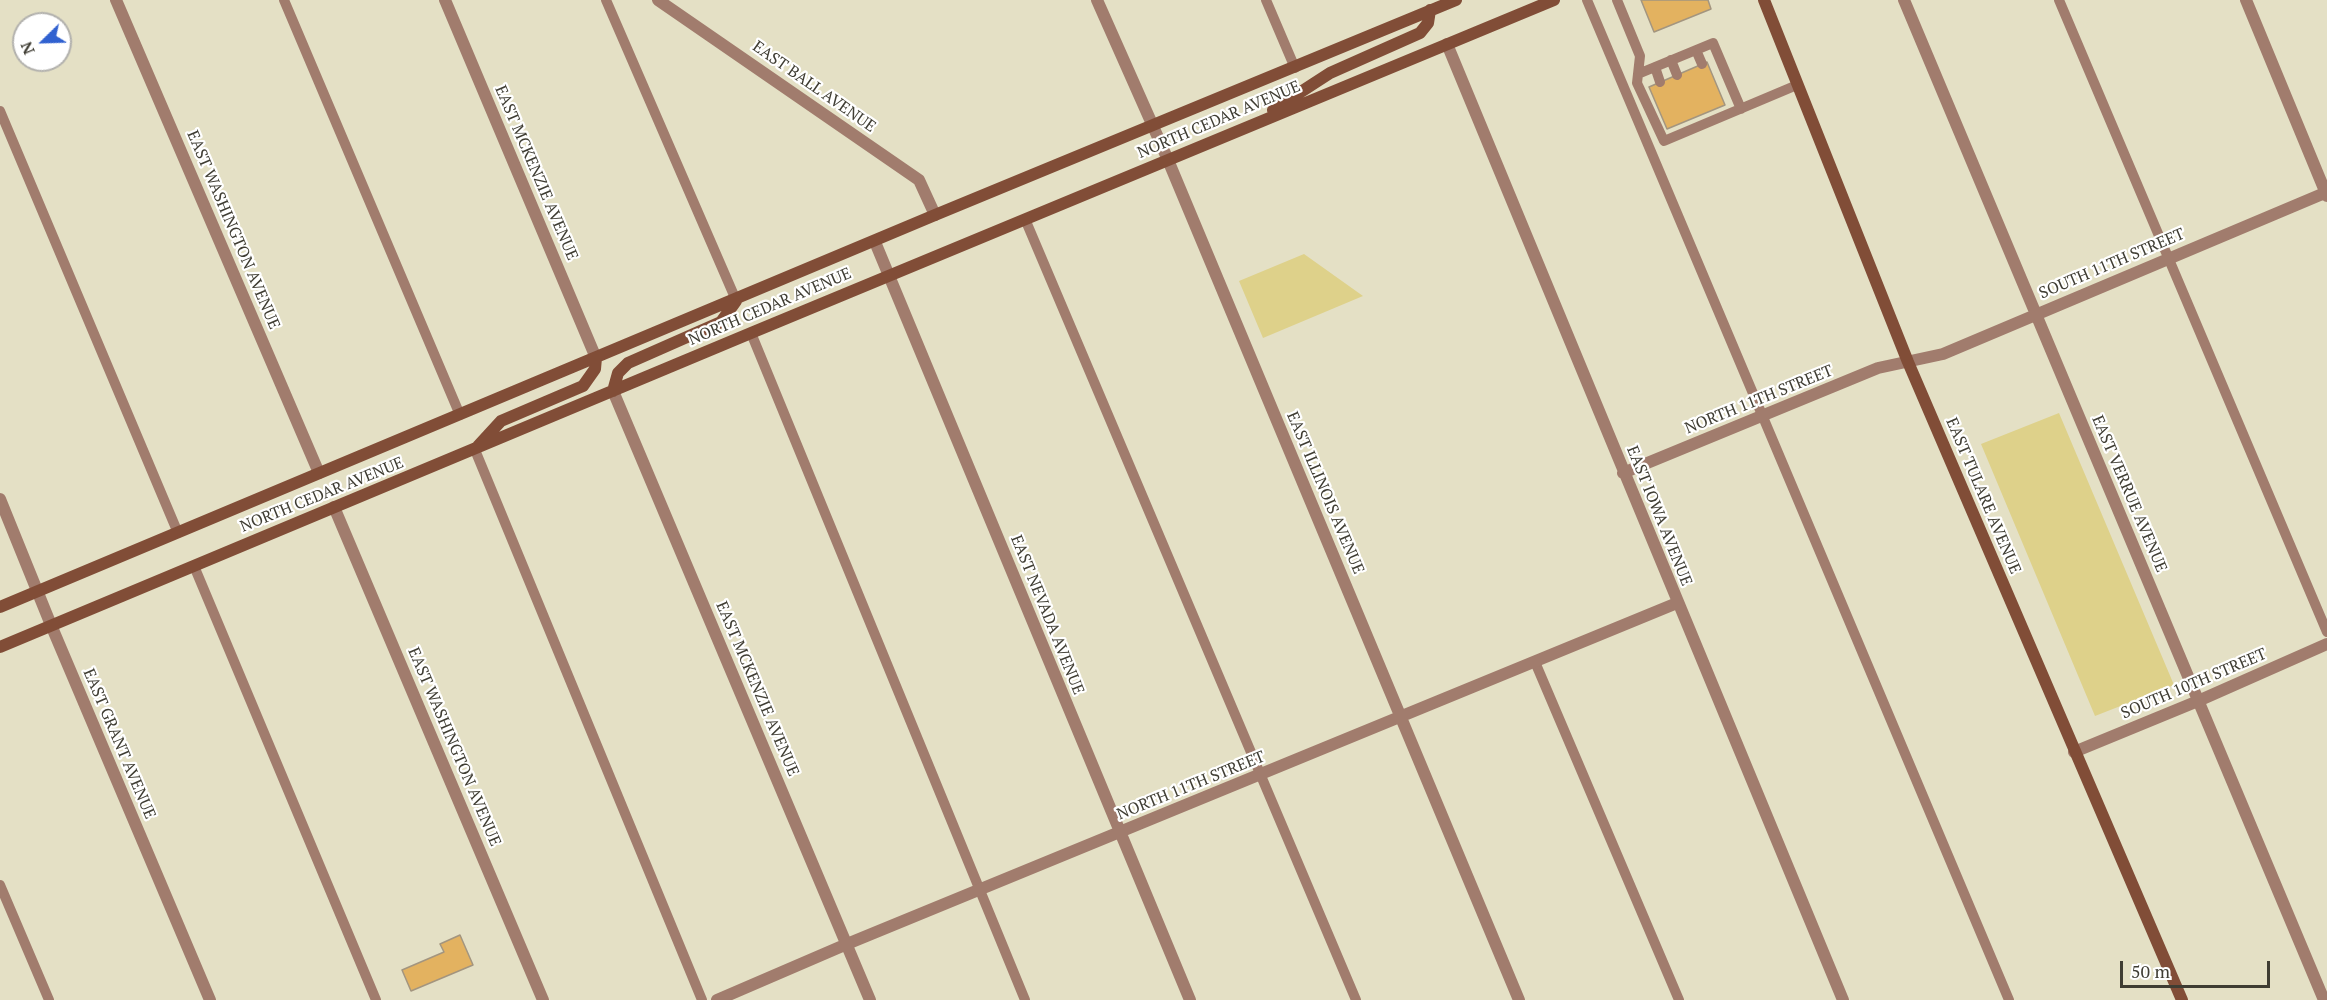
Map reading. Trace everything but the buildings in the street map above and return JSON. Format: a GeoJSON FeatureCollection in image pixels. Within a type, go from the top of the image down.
{"type":"FeatureCollection","features":[{"type":"Feature","properties":{"kind":"main road","name":"NORTH CEDAR AVENUE"},"geometry":{"type":"LineString","coordinates":[[0,607],[1295,68],[1428,5],[1456,0]]}},
{"type":"Feature","properties":{"kind":"main road","name":"NORTH CEDAR AVENUE"},"geometry":{"type":"LineString","coordinates":[[0,647],[1554,0]]}},
{"type":"Feature","properties":{"kind":"main road","name":"EAST TULARE AVENUE"},"geometry":{"type":"LineString","coordinates":[[1764,0],[1908,362],[2182,1000]]}},
{"type":"Feature","properties":{"kind":"main road"},"geometry":{"type":"LineString","coordinates":[[1246,127],[1330,73],[1420,33],[1428,23],[1428,5]]}},
{"type":"Feature","properties":{"kind":"main road"},"geometry":{"type":"LineString","coordinates":[[613,391],[618,373],[628,363],[722,322],[736,300]]}},
{"type":"Feature","properties":{"kind":"main road"},"geometry":{"type":"LineString","coordinates":[[475,450],[501,421],[584,386],[595,369],[596,358]]}},
{"type":"Feature","properties":{"kind":"street","name":"EAST WASHINGTON AVENUE"},"geometry":{"type":"LineString","coordinates":[[116,0],[319,473]]}},
{"type":"Feature","properties":{"kind":"street","name":"EAST MCKENZIE AVENUE"},"geometry":{"type":"LineString","coordinates":[[445,0],[596,358]]}},
{"type":"Feature","properties":{"kind":"street","name":"EAST BALL AVENUE"},"geometry":{"type":"LineString","coordinates":[[658,0],[919,180],[935,216]]}},
{"type":"Feature","properties":{"kind":"street","name":"EAST ILLINOIS AVENUE"},"geometry":{"type":"LineString","coordinates":[[1097,0],[1168,160],[1519,1000]]}},
{"type":"Feature","properties":{"kind":"street","name":"EAST VERRUE AVENUE"},"geometry":{"type":"LineString","coordinates":[[1904,0],[2324,1000]]}},
{"type":"Feature","properties":{"kind":"street"},"geometry":{"type":"LineString","coordinates":[[2246,0],[2326,193]]}},
{"type":"Feature","properties":{"kind":"street","name":"EAST IOWA AVENUE"},"geometry":{"type":"LineString","coordinates":[[1447,44],[1843,1000]]}},
{"type":"Feature","properties":{"kind":"street","name":"SOUTH 11TH STREET"},"geometry":{"type":"LineString","coordinates":[[1908,362],[1943,354],[2326,193]]}},
{"type":"Feature","properties":{"kind":"street","name":"EAST NEVADA AVENUE"},"geometry":{"type":"LineString","coordinates":[[875,242],[1190,1000]]}},
{"type":"Feature","properties":{"kind":"street","name":"NORTH 11TH STREET"},"geometry":{"type":"LineString","coordinates":[[1623,473],[1878,368],[1908,362]]}},
{"type":"Feature","properties":{"kind":"street","name":"EAST MCKENZIE AVENUE"},"geometry":{"type":"LineString","coordinates":[[613,391],[870,1000]]}},
{"type":"Feature","properties":{"kind":"street","name":"EAST GRANT AVENUE"},"geometry":{"type":"LineString","coordinates":[[0,499],[51,626],[210,1000]]}},
{"type":"Feature","properties":{"kind":"street","name":"EAST WASHINGTON AVENUE"},"geometry":{"type":"LineString","coordinates":[[334,507],[543,1000]]}},
{"type":"Feature","properties":{"kind":"street","name":"NORTH 11TH STREET"},"geometry":{"type":"LineString","coordinates":[[717,1000],[847,944],[1677,603]]}},
{"type":"Feature","properties":{"kind":"street","name":"SOUTH 10TH STREET"},"geometry":{"type":"LineString","coordinates":[[2074,752],[2327,644]]}},
{"type":"Feature","properties":{"kind":"lane"},"geometry":{"type":"LineString","coordinates":[[284,0],[460,415]]}},
{"type":"Feature","properties":{"kind":"lane"},"geometry":{"type":"LineString","coordinates":[[606,0],[736,300]]}},
{"type":"Feature","properties":{"kind":"lane"},"geometry":{"type":"LineString","coordinates":[[1266,0],[1295,68]]}},
{"type":"Feature","properties":{"kind":"lane"},"geometry":{"type":"LineString","coordinates":[[1587,0],[2009,1000]]}},
{"type":"Feature","properties":{"kind":"lane"},"geometry":{"type":"LineString","coordinates":[[1617,0],[1640,56],[1637,83],[1664,141],[1680,129],[1722,111],[1741,109],[1797,85]]}},
{"type":"Feature","properties":{"kind":"lane"},"geometry":{"type":"LineString","coordinates":[[2059,0],[2327,633]]}},
{"type":"Feature","properties":{"kind":"lane"},"geometry":{"type":"LineString","coordinates":[[1638,74],[1713,43],[1741,109]]}},
{"type":"Feature","properties":{"kind":"lane"},"geometry":{"type":"LineString","coordinates":[[1696,50],[1702,64]]}},
{"type":"Feature","properties":{"kind":"lane"},"geometry":{"type":"LineString","coordinates":[[1671,60],[1677,75]]}},
{"type":"Feature","properties":{"kind":"lane"},"geometry":{"type":"LineString","coordinates":[[1655,67],[1660,82]]}},
{"type":"Feature","properties":{"kind":"lane"},"geometry":{"type":"LineString","coordinates":[[0,111],[178,533]]}},
{"type":"Feature","properties":{"kind":"lane"},"geometry":{"type":"LineString","coordinates":[[1025,219],[1356,1000]]}},
{"type":"Feature","properties":{"kind":"lane"},"geometry":{"type":"LineString","coordinates":[[751,333],[1025,1000]]}},
{"type":"Feature","properties":{"kind":"lane"},"geometry":{"type":"LineString","coordinates":[[475,450],[702,1000]]}},
{"type":"Feature","properties":{"kind":"lane"},"geometry":{"type":"LineString","coordinates":[[194,566],[376,1000]]}},
{"type":"Feature","properties":{"kind":"lane"},"geometry":{"type":"LineString","coordinates":[[1535,662],[1679,1000]]}},
{"type":"Feature","properties":{"kind":"lane"},"geometry":{"type":"LineString","coordinates":[[0,885],[49,1000]]}},
{"type":"Feature","properties":{"kind":"shaded area"},"geometry":{"type":"Polygon","coordinates":[[[1304,254],[1363,296],[1263,338],[1239,281],[1304,254]]]}},
{"type":"Feature","properties":{"kind":"shaded area"},"geometry":{"type":"Polygon","coordinates":[[[2059,413],[2174,685],[2095,716],[1981,444],[2059,413]]]}}]}
